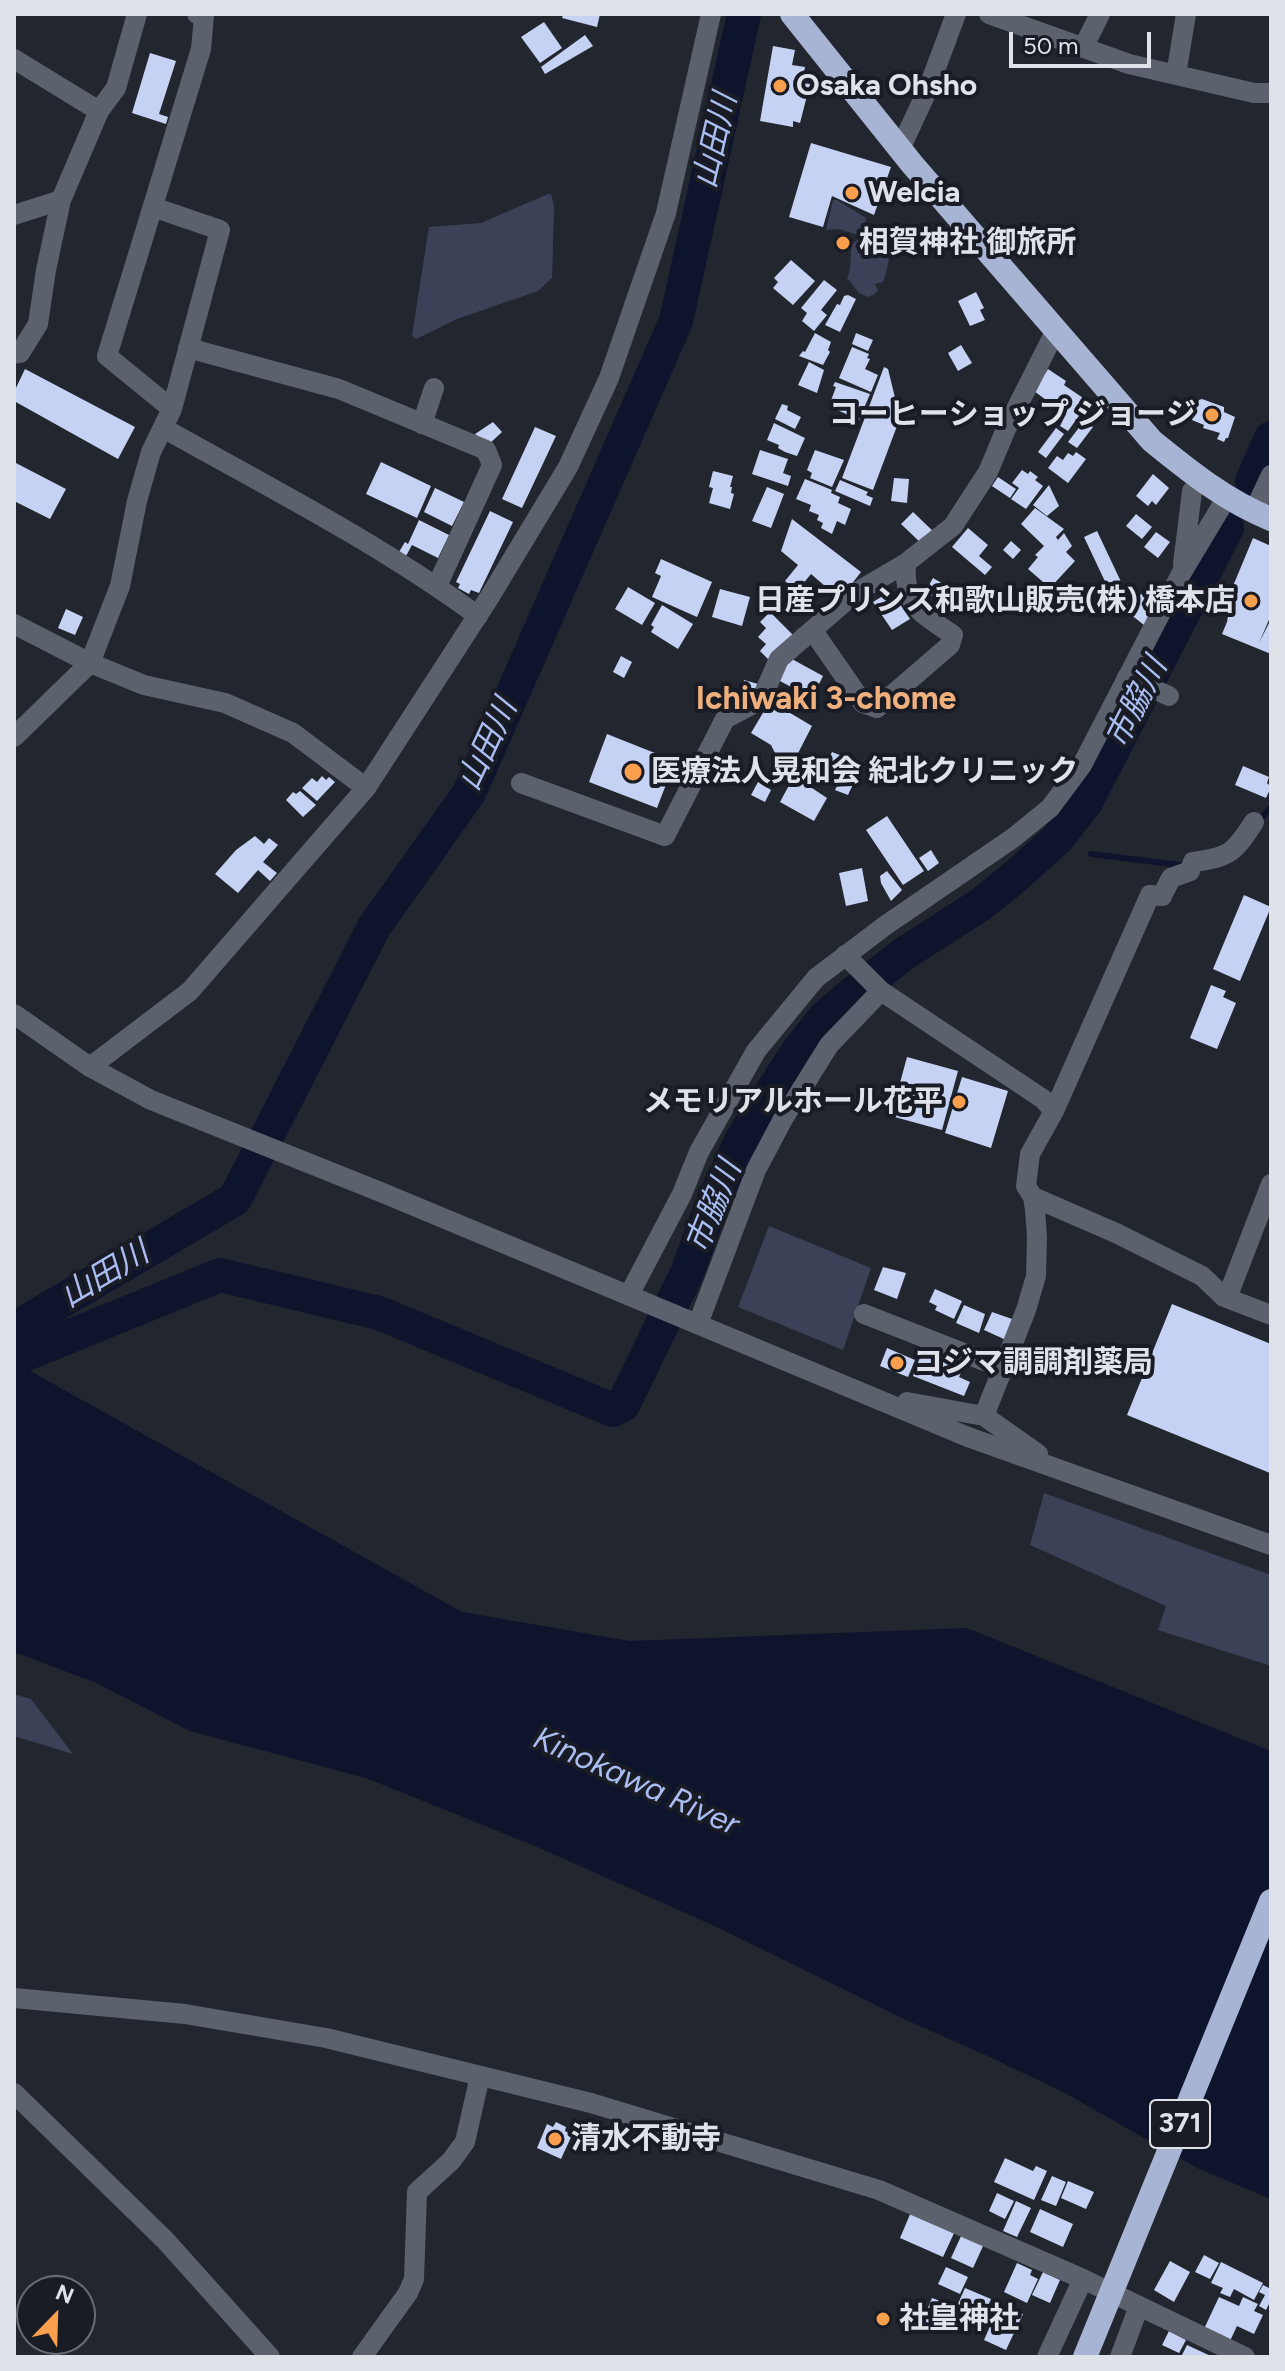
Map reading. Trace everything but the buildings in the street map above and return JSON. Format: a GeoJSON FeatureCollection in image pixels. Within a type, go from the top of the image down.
{"type":"FeatureCollection","features":[{"type":"Feature","properties":{"kind":"highway"},"geometry":{"type":"LineString","coordinates":[[792,14],[912,164],[1152,441],[1227,497],[1262,515]]}},
{"type":"Feature","properties":{"kind":"highway","name":"371"},"geometry":{"type":"LineString","coordinates":[[1087,2352],[1271,1901]]}},
{"type":"Feature","properties":{"kind":"street"},"geometry":{"type":"LineString","coordinates":[[14,354],[20,353],[38,324],[61,200],[99,111],[116,88],[137,14]]}},
{"type":"Feature","properties":{"kind":"street"},"geometry":{"type":"LineString","coordinates":[[172,409],[107,356],[201,49],[204,16],[197,14]]}},
{"type":"Feature","properties":{"kind":"street"},"geometry":{"type":"LineString","coordinates":[[90,1067],[190,991],[366,788],[478,616],[568,467],[609,378],[666,213],[711,14]]}},
{"type":"Feature","properties":{"kind":"street"},"geometry":{"type":"LineString","coordinates":[[901,147],[928,89],[956,14]]}},
{"type":"Feature","properties":{"kind":"street"},"geometry":{"type":"LineString","coordinates":[[989,14],[1129,64],[1254,93],[1271,93]]}},
{"type":"Feature","properties":{"kind":"street"},"geometry":{"type":"LineString","coordinates":[[1083,48],[1100,14]]}},
{"type":"Feature","properties":{"kind":"street"},"geometry":{"type":"LineString","coordinates":[[1176,75],[1186,14]]}},
{"type":"Feature","properties":{"kind":"street"},"geometry":{"type":"LineString","coordinates":[[14,59],[99,111]]}},
{"type":"Feature","properties":{"kind":"street"},"geometry":{"type":"LineString","coordinates":[[14,215],[61,200]]}},
{"type":"Feature","properties":{"kind":"street"},"geometry":{"type":"LineString","coordinates":[[14,737],[90,663],[120,586],[137,501],[151,452],[172,409],[220,230],[153,207]]}},
{"type":"Feature","properties":{"kind":"street"},"geometry":{"type":"LineString","coordinates":[[521,783],[665,836],[725,719],[761,700],[779,659],[855,593],[906,563],[953,526],[988,472],[1056,330]]}},
{"type":"Feature","properties":{"kind":"street"},"geometry":{"type":"LineString","coordinates":[[188,348],[339,389],[486,450],[492,465],[437,586]]}},
{"type":"Feature","properties":{"kind":"street"},"geometry":{"type":"LineString","coordinates":[[422,424],[434,388]]}},
{"type":"Feature","properties":{"kind":"street"},"geometry":{"type":"LineString","coordinates":[[163,428],[288,497],[437,586],[478,616]]}},
{"type":"Feature","properties":{"kind":"street"},"geometry":{"type":"LineString","coordinates":[[1262,515],[1271,475]]}},
{"type":"Feature","properties":{"kind":"street"},"geometry":{"type":"LineString","coordinates":[[1182,572],[1192,491]]}},
{"type":"Feature","properties":{"kind":"street"},"geometry":{"type":"LineString","coordinates":[[629,1295],[682,1194],[699,1152],[756,1051],[816,978],[939,887],[1013,838],[1050,808],[1082,765],[1182,572],[1227,497]]}},
{"type":"Feature","properties":{"kind":"street"},"geometry":{"type":"LineString","coordinates":[[813,631],[863,703],[877,708],[950,645],[953,635],[932,621],[909,599],[904,584],[906,563]]}},
{"type":"Feature","properties":{"kind":"street"},"geometry":{"type":"LineString","coordinates":[[14,624],[90,663],[144,685],[225,703],[293,733],[366,788]]}},
{"type":"Feature","properties":{"kind":"street"},"geometry":{"type":"LineString","coordinates":[[1127,677],[1169,696]]}},
{"type":"Feature","properties":{"kind":"street"},"geometry":{"type":"LineString","coordinates":[[984,1416],[1036,1276],[1037,1237],[1033,1197],[1026,1186],[1030,1154],[1054,1111],[1150,895],[1162,896],[1171,878],[1190,871],[1193,862],[1222,858],[1239,845],[1254,822]]}},
{"type":"Feature","properties":{"kind":"street"},"geometry":{"type":"LineString","coordinates":[[845,955],[881,991],[1043,1099],[1054,1111]]}},
{"type":"Feature","properties":{"kind":"street"},"geometry":{"type":"LineString","coordinates":[[698,1324],[756,1170],[783,1119],[829,1045],[881,991]]}},
{"type":"Feature","properties":{"kind":"street"},"geometry":{"type":"LineString","coordinates":[[14,1014],[90,1067],[151,1100],[383,1193],[968,1437],[1271,1545]]}},
{"type":"Feature","properties":{"kind":"street"},"geometry":{"type":"LineString","coordinates":[[1227,1298],[1271,1184]]}},
{"type":"Feature","properties":{"kind":"street"},"geometry":{"type":"LineString","coordinates":[[1033,1197],[1116,1233],[1194,1272],[1227,1298],[1271,1315]]}},
{"type":"Feature","properties":{"kind":"street"},"geometry":{"type":"LineString","coordinates":[[864,1314],[921,1327],[1002,1368]]}},
{"type":"Feature","properties":{"kind":"street"},"geometry":{"type":"LineString","coordinates":[[869,1395],[984,1416],[1061,1470]]}},
{"type":"Feature","properties":{"kind":"street"},"geometry":{"type":"LineString","coordinates":[[14,1998],[201,2017],[326,2038],[591,2103],[879,2190],[1083,2279],[1245,2357]]}},
{"type":"Feature","properties":{"kind":"street"},"geometry":{"type":"LineString","coordinates":[[362,2357],[408,2293],[414,2279],[417,2192],[451,2161],[465,2142],[480,2076]]}},
{"type":"Feature","properties":{"kind":"street"},"geometry":{"type":"LineString","coordinates":[[14,2093],[165,2240],[270,2357]]}},
{"type":"Feature","properties":{"kind":"street"},"geometry":{"type":"LineString","coordinates":[[1047,2357],[1083,2279]]}},
{"type":"Feature","properties":{"kind":"street"},"geometry":{"type":"LineString","coordinates":[[1120,2357],[1139,2306]]}},
{"type":"Feature","properties":{"kind":"shaded area"},"geometry":{"type":"Polygon","coordinates":[[[551,194],[554,206],[552,278],[538,291],[457,319],[416,339],[412,335],[429,227],[481,223],[551,194]]]}},
{"type":"Feature","properties":{"kind":"shaded area"},"geometry":{"type":"Polygon","coordinates":[[[833,200],[866,218],[864,232],[858,235],[839,229],[826,230],[833,200]]]}},
{"type":"Feature","properties":{"kind":"shaded area"},"geometry":{"type":"Polygon","coordinates":[[[881,232],[889,249],[887,269],[883,282],[875,284],[878,290],[867,297],[859,293],[847,278],[852,245],[861,239],[870,240],[881,232]]]}},
{"type":"Feature","properties":{"kind":"shaded area"},"geometry":{"type":"Polygon","coordinates":[[[769,1226],[871,1268],[843,1350],[738,1307],[769,1226]]]}},
{"type":"Feature","properties":{"kind":"shaded area"},"geometry":{"type":"Polygon","coordinates":[[[1044,1493],[1271,1575],[1271,1666],[1158,1630],[1166,1606],[1030,1545],[1044,1493]]]}},
{"type":"Feature","properties":{"kind":"shaded area"},"geometry":{"type":"Polygon","coordinates":[[[14,1694],[31,1699],[73,1754],[14,1736],[14,1694]]]}},
{"type":"Feature","properties":{"kind":"water","name":"Kinokawa River"},"geometry":{"type":"Polygon","coordinates":[[[14,1362],[462,1612],[630,1641],[967,1628],[1271,1751],[1271,2199],[1197,2168],[1065,2093],[904,2019],[719,1928],[535,1846],[366,1778],[190,1731],[94,1682],[14,1652],[14,1362]]]}},
{"type":"Feature","properties":{"kind":"waterway","name":"山田川"},"geometry":{"type":"LineString","coordinates":[[14,1329],[235,1199],[374,927],[469,793],[676,321],[744,14]]}},
{"type":"Feature","properties":{"kind":"waterway","name":"市脇川"},"geometry":{"type":"LineString","coordinates":[[1252,481],[1271,438]]}},
{"type":"Feature","properties":{"kind":"waterway","name":"市脇川"},"geometry":{"type":"LineString","coordinates":[[14,1359],[220,1275],[379,1313],[613,1410],[623,1405],[687,1273],[714,1199],[743,1137],[798,1051],[825,1017],[851,995],[905,953],[980,905],[1057,839],[1086,802],[1227,528]]}},
{"type":"Feature","properties":{"kind":"waterway"},"geometry":{"type":"LineString","coordinates":[[1259,821],[1271,807]]}},
{"type":"Feature","properties":{"kind":"waterway"},"geometry":{"type":"LineString","coordinates":[[1091,854],[1180,865]]}},
{"type":"Feature","properties":{"kind":"place","name":"Osaka Ohsho"},"geometry":{"type":"Point","coordinates":[780,86]}},
{"type":"Feature","properties":{"kind":"place","name":"Welcia"},"geometry":{"type":"Point","coordinates":[852,193]}},
{"type":"Feature","properties":{"kind":"place","name":"相賀神社 御旅所"},"geometry":{"type":"Point","coordinates":[843,243]}},
{"type":"Feature","properties":{"kind":"place","name":"コーヒーショップ ジョージ"},"geometry":{"type":"Point","coordinates":[1212,415]}},
{"type":"Feature","properties":{"kind":"place","name":"日産プリンス和歌山販売(株) 橋本店"},"geometry":{"type":"Point","coordinates":[1251,601]}},
{"type":"Feature","properties":{"kind":"place","name":"医療法人晃和会 紀北クリニック"},"geometry":{"type":"Point","coordinates":[633,772]}},
{"type":"Feature","properties":{"kind":"place","name":"メモリアルホール花平"},"geometry":{"type":"Point","coordinates":[959,1102]}},
{"type":"Feature","properties":{"kind":"place","name":"コジマ調調剤薬局"},"geometry":{"type":"Point","coordinates":[897,1363]}},
{"type":"Feature","properties":{"kind":"place","name":"清水不動寺"},"geometry":{"type":"Point","coordinates":[555,2139]}},
{"type":"Feature","properties":{"kind":"place","name":"社皇神社"},"geometry":{"type":"Point","coordinates":[883,2319]}},
{"type":"Feature","properties":{"kind":"district","name":"Ichiwaki 3-chome"},"geometry":{"type":"Point","coordinates":[826,700]}}]}
